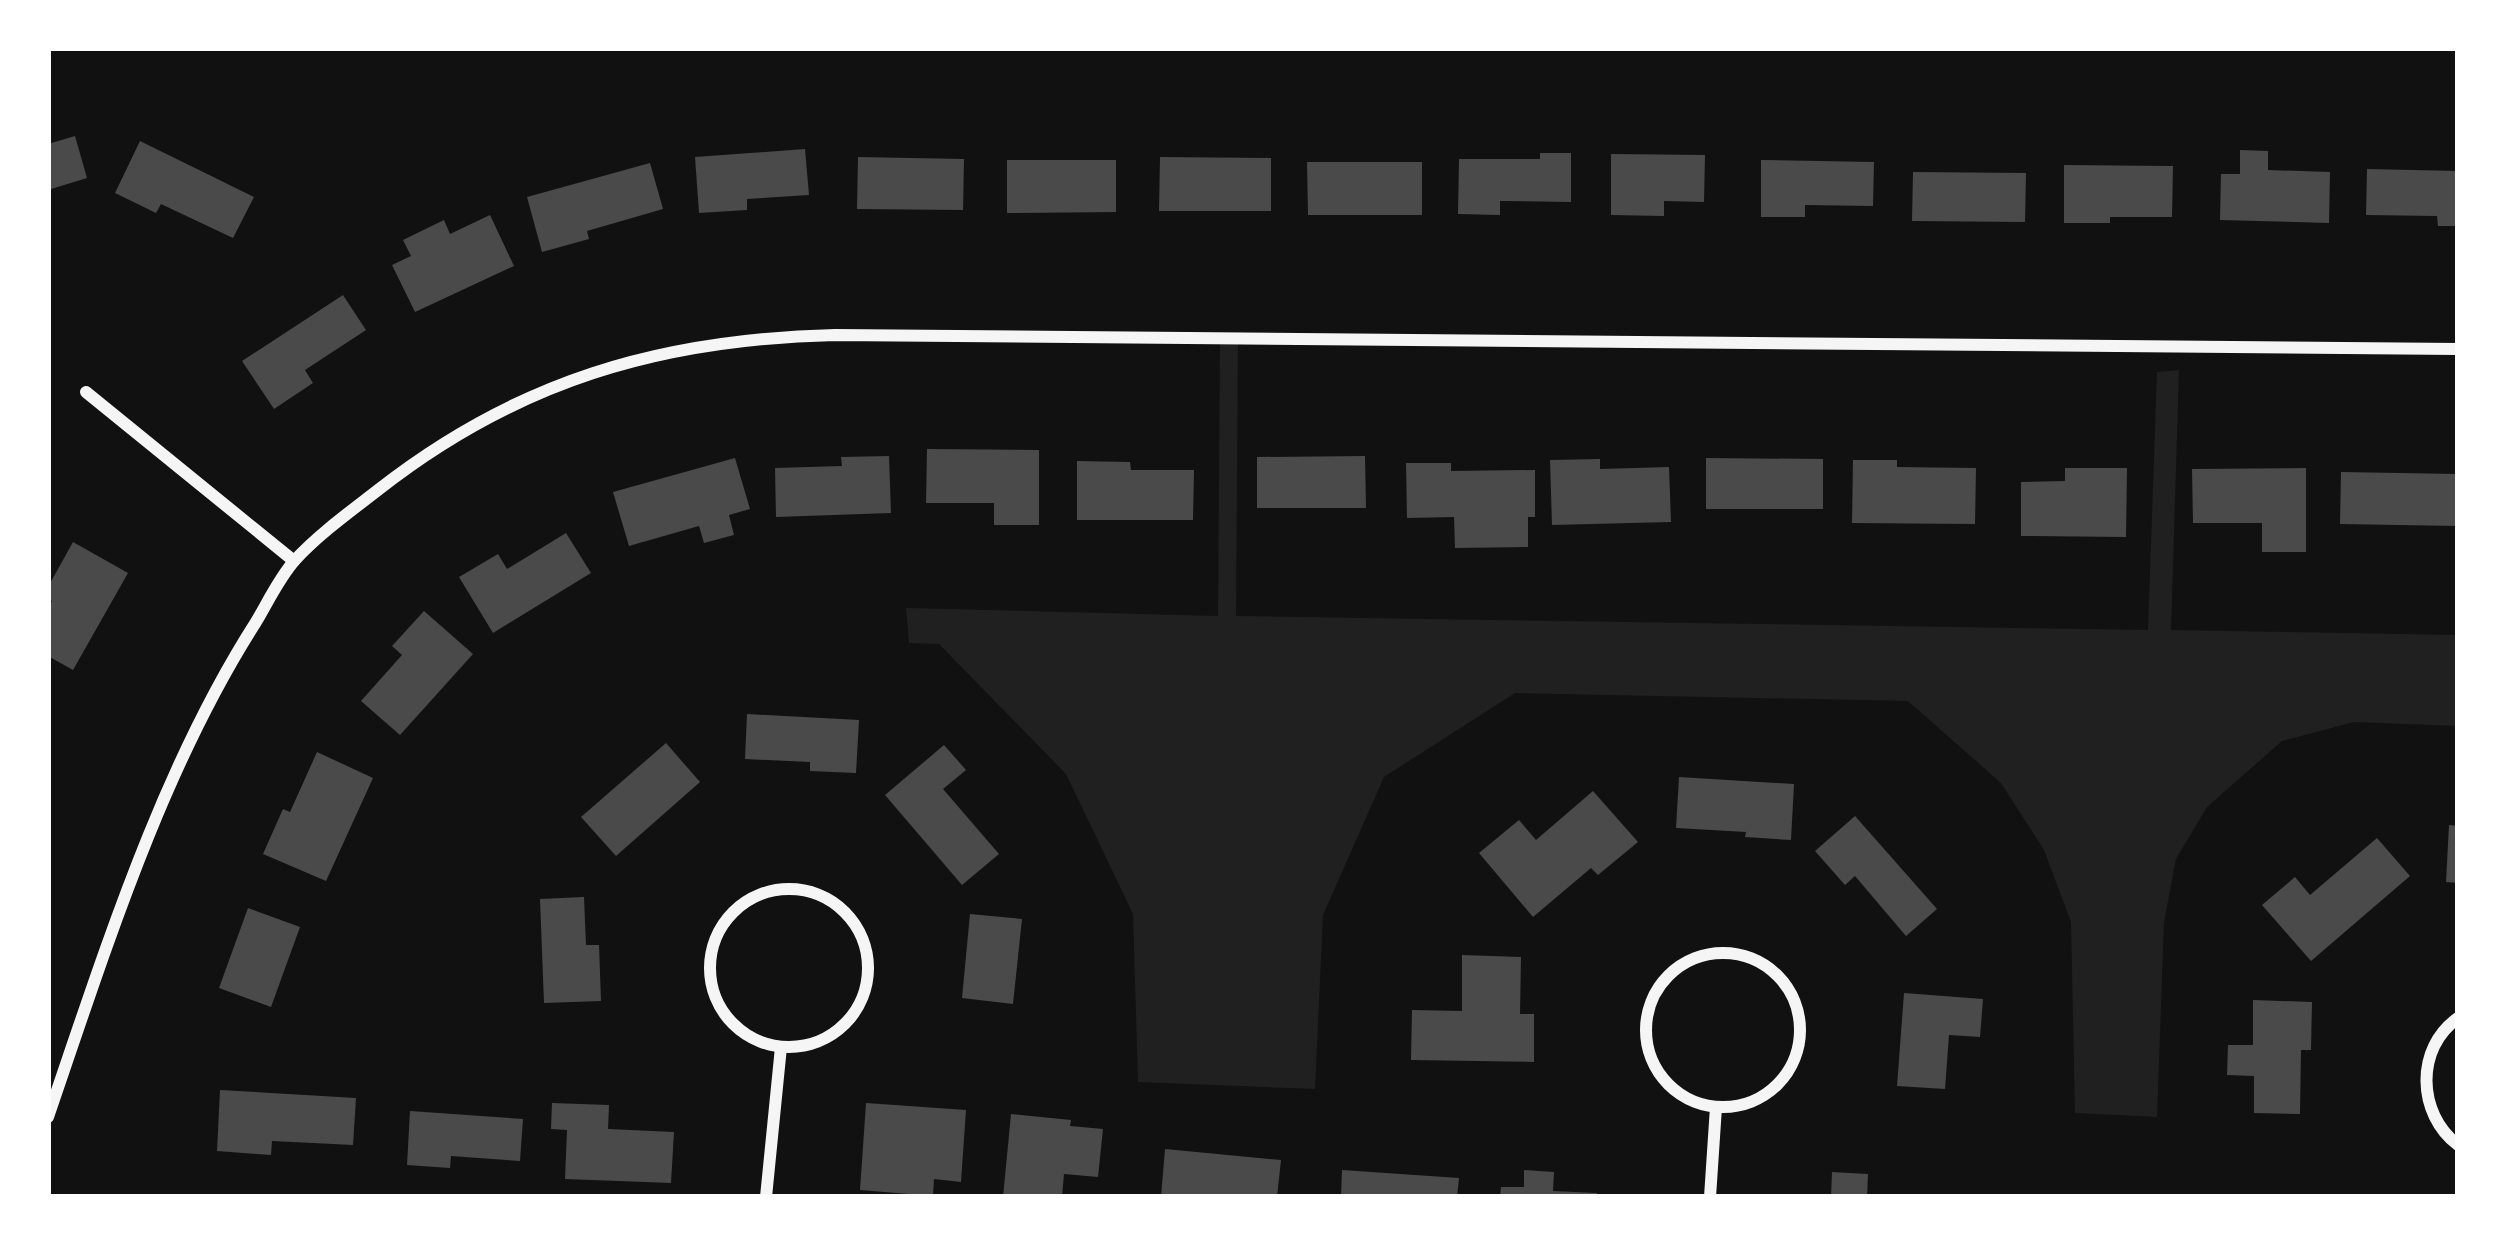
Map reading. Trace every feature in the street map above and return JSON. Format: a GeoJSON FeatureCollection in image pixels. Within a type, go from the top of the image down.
{"type":"FeatureCollection","features":[{"type":"Feature","properties":{"kind":"street"},"geometry":{"type":"LineString","coordinates":[[48,1117],[172,782],[229,663],[294,561],[433,447],[511,403],[593,372],[760,337],[2458,349]]}},
{"type":"Feature","properties":{"kind":"street"},"geometry":{"type":"LineString","coordinates":[[86,392],[294,561]]}},
{"type":"Feature","properties":{"kind":"street"},"geometry":{"type":"LineString","coordinates":[[781,890],[806,891],[831,901],[851,919],[864,942],[867,981],[851,1017],[832,1035],[807,1046],[781,1047],[756,1040],[727,1016],[711,982],[711,955],[734,911],[756,897],[781,890]]}},
{"type":"Feature","properties":{"kind":"street"},"geometry":{"type":"LineString","coordinates":[[1714,954],[1739,955],[1762,964],[1782,981],[1796,1004],[1800,1029],[1796,1054],[1784,1078],[1765,1095],[1742,1106],[1716,1107],[1691,1101],[1663,1077],[1647,1044],[1647,1019],[1654,995],[1669,975],[1690,961],[1714,954]]}},
{"type":"Feature","properties":{"kind":"street"},"geometry":{"type":"LineString","coordinates":[[2458,1018],[2434,1044],[2426,1069],[2426,1095],[2435,1120],[2458,1145]]}},
{"type":"Feature","properties":{"kind":"street"},"geometry":{"type":"LineString","coordinates":[[766,1197],[781,1047]]}},
{"type":"Feature","properties":{"kind":"street"},"geometry":{"type":"LineString","coordinates":[[1710,1197],[1716,1107]]}},
{"type":"Feature","properties":{"kind":"shaded area"},"geometry":{"type":"Polygon","coordinates":[[[1220,338],[1238,339],[1236,616],[2148,630],[2157,372],[2179,370],[2171,630],[2458,635],[2458,726],[2354,722],[2282,741],[2207,807],[2176,859],[2164,922],[2157,1117],[2075,1113],[2071,922],[2044,850],[2001,783],[1908,701],[1515,693],[1384,777],[1323,915],[1315,1089],[1138,1082],[1133,914],[1066,774],[939,644],[909,643],[906,608],[1218,616],[1220,338]]]}},
{"type":"Feature","properties":{"kind":"building"},"geometry":{"type":"Polygon","coordinates":[[[75,136],[87,178],[48,190],[48,144],[75,136]]]}},
{"type":"Feature","properties":{"kind":"building"},"geometry":{"type":"Polygon","coordinates":[[[140,141],[254,197],[233,238],[161,204],[156,213],[115,193],[140,141]]]}},
{"type":"Feature","properties":{"kind":"building"},"geometry":{"type":"Polygon","coordinates":[[[805,149],[809,195],[747,199],[747,210],[699,213],[695,157],[805,149]]]}},
{"type":"Feature","properties":{"kind":"building"},"geometry":{"type":"Polygon","coordinates":[[[2240,150],[2268,151],[2268,170],[2330,172],[2329,223],[2220,220],[2221,174],[2240,174],[2240,150]]]}},
{"type":"Feature","properties":{"kind":"building"},"geometry":{"type":"Polygon","coordinates":[[[1540,153],[1571,153],[1571,202],[1500,201],[1500,215],[1458,214],[1459,159],[1540,159],[1540,153]]]}},
{"type":"Feature","properties":{"kind":"building"},"geometry":{"type":"Polygon","coordinates":[[[1611,154],[1705,155],[1704,202],[1664,201],[1664,216],[1611,215],[1611,154]]]}},
{"type":"Feature","properties":{"kind":"building"},"geometry":{"type":"Polygon","coordinates":[[[858,157],[964,159],[963,210],[857,209],[858,157]]]}},
{"type":"Feature","properties":{"kind":"building"},"geometry":{"type":"Polygon","coordinates":[[[1160,157],[1271,158],[1271,211],[1159,211],[1160,157]]]}},
{"type":"Feature","properties":{"kind":"building"},"geometry":{"type":"Polygon","coordinates":[[[1007,160],[1116,160],[1116,212],[1007,213],[1007,160]]]}},
{"type":"Feature","properties":{"kind":"building"},"geometry":{"type":"Polygon","coordinates":[[[1761,160],[1874,162],[1873,206],[1805,205],[1805,217],[1761,217],[1761,160]]]}},
{"type":"Feature","properties":{"kind":"building"},"geometry":{"type":"Polygon","coordinates":[[[1307,162],[1422,162],[1422,215],[1308,215],[1307,162]]]}},
{"type":"Feature","properties":{"kind":"building"},"geometry":{"type":"Polygon","coordinates":[[[650,163],[663,209],[587,231],[589,239],[542,252],[527,197],[650,163]]]}},
{"type":"Feature","properties":{"kind":"building"},"geometry":{"type":"Polygon","coordinates":[[[2064,165],[2173,166],[2172,217],[2064,223],[2064,165]]]}},
{"type":"Feature","properties":{"kind":"building"},"geometry":{"type":"Polygon","coordinates":[[[2367,169],[2458,171],[2458,226],[2438,226],[2437,216],[2366,215],[2367,169]]]}},
{"type":"Feature","properties":{"kind":"building"},"geometry":{"type":"Polygon","coordinates":[[[1913,172],[2026,173],[2025,222],[1912,221],[1913,172]]]}},
{"type":"Feature","properties":{"kind":"building"},"geometry":{"type":"Polygon","coordinates":[[[490,215],[514,266],[415,312],[392,265],[411,256],[403,240],[444,220],[450,234],[490,215]]]}},
{"type":"Feature","properties":{"kind":"building"},"geometry":{"type":"Polygon","coordinates":[[[343,295],[366,330],[305,370],[313,383],[274,409],[242,361],[343,295]]]}},
{"type":"Feature","properties":{"kind":"building"},"geometry":{"type":"Polygon","coordinates":[[[927,449],[1039,450],[1039,525],[994,525],[994,503],[926,503],[927,449]]]}},
{"type":"Feature","properties":{"kind":"building"},"geometry":{"type":"Polygon","coordinates":[[[889,456],[891,513],[776,517],[775,468],[842,466],[841,457],[889,456]]]}},
{"type":"Feature","properties":{"kind":"building"},"geometry":{"type":"Polygon","coordinates":[[[1365,456],[1366,508],[1257,508],[1257,457],[1365,456]]]}},
{"type":"Feature","properties":{"kind":"building"},"geometry":{"type":"Polygon","coordinates":[[[735,458],[750,509],[729,515],[734,535],[704,543],[699,526],[629,546],[613,492],[735,458]]]}},
{"type":"Feature","properties":{"kind":"building"},"geometry":{"type":"Polygon","coordinates":[[[1706,458],[1823,459],[1823,509],[1706,509],[1706,458]]]}},
{"type":"Feature","properties":{"kind":"building"},"geometry":{"type":"Polygon","coordinates":[[[1600,459],[1600,469],[1669,467],[1671,522],[1552,525],[1550,460],[1600,459]]]}},
{"type":"Feature","properties":{"kind":"building"},"geometry":{"type":"Polygon","coordinates":[[[1853,460],[1897,460],[1897,467],[1976,468],[1975,524],[1852,523],[1853,460]]]}},
{"type":"Feature","properties":{"kind":"building"},"geometry":{"type":"Polygon","coordinates":[[[1077,461],[1130,462],[1131,470],[1194,470],[1193,520],[1077,520],[1077,461]]]}},
{"type":"Feature","properties":{"kind":"building"},"geometry":{"type":"Polygon","coordinates":[[[1406,463],[1451,463],[1451,471],[1535,470],[1535,517],[1528,517],[1528,547],[1455,548],[1454,517],[1407,518],[1406,463]]]}},
{"type":"Feature","properties":{"kind":"building"},"geometry":{"type":"Polygon","coordinates":[[[2065,468],[2127,468],[2126,537],[2021,536],[2021,482],[2065,481],[2065,468]]]}},
{"type":"Feature","properties":{"kind":"building"},"geometry":{"type":"Polygon","coordinates":[[[2306,468],[2306,552],[2262,552],[2262,523],[2193,523],[2192,469],[2306,468]]]}},
{"type":"Feature","properties":{"kind":"building"},"geometry":{"type":"Polygon","coordinates":[[[2341,472],[2458,474],[2458,526],[2340,524],[2341,472]]]}},
{"type":"Feature","properties":{"kind":"building"},"geometry":{"type":"Polygon","coordinates":[[[566,533],[591,573],[493,633],[459,577],[498,554],[507,569],[566,533]]]}},
{"type":"Feature","properties":{"kind":"building"},"geometry":{"type":"Polygon","coordinates":[[[73,542],[128,573],[73,670],[48,656],[52,601],[48,587],[73,542]]]}},
{"type":"Feature","properties":{"kind":"building"},"geometry":{"type":"Polygon","coordinates":[[[424,611],[473,654],[400,735],[361,701],[402,655],[392,646],[424,611]]]}},
{"type":"Feature","properties":{"kind":"building"},"geometry":{"type":"Polygon","coordinates":[[[747,714],[859,720],[856,773],[810,771],[810,762],[745,759],[747,714]]]}},
{"type":"Feature","properties":{"kind":"building"},"geometry":{"type":"Polygon","coordinates":[[[666,743],[700,782],[616,856],[581,817],[666,743]]]}},
{"type":"Feature","properties":{"kind":"building"},"geometry":{"type":"Polygon","coordinates":[[[944,745],[966,770],[943,789],[999,854],[962,885],[885,795],[944,745]]]}},
{"type":"Feature","properties":{"kind":"building"},"geometry":{"type":"Polygon","coordinates":[[[317,752],[373,778],[326,881],[263,854],[283,809],[290,812],[317,752]]]}},
{"type":"Feature","properties":{"kind":"building"},"geometry":{"type":"Polygon","coordinates":[[[1679,777],[1794,784],[1791,840],[1676,828],[1679,777]]]}},
{"type":"Feature","properties":{"kind":"building"},"geometry":{"type":"Polygon","coordinates":[[[1593,791],[1638,842],[1598,875],[1591,868],[1533,917],[1479,853],[1519,820],[1536,840],[1593,791]]]}},
{"type":"Feature","properties":{"kind":"building"},"geometry":{"type":"Polygon","coordinates":[[[1855,816],[1937,909],[1906,936],[1855,876],[1845,885],[1815,851],[1855,816]]]}},
{"type":"Feature","properties":{"kind":"building"},"geometry":{"type":"Polygon","coordinates":[[[2449,825],[2458,826],[2458,883],[2446,882],[2449,825]]]}},
{"type":"Feature","properties":{"kind":"building"},"geometry":{"type":"Polygon","coordinates":[[[2377,838],[2410,876],[2311,961],[2262,905],[2295,877],[2310,895],[2377,838]]]}},
{"type":"Feature","properties":{"kind":"building"},"geometry":{"type":"Polygon","coordinates":[[[584,897],[586,945],[599,945],[601,1001],[544,1003],[540,899],[584,897]]]}},
{"type":"Feature","properties":{"kind":"building"},"geometry":{"type":"Polygon","coordinates":[[[248,908],[300,927],[271,1007],[219,988],[248,908]]]}},
{"type":"Feature","properties":{"kind":"building"},"geometry":{"type":"Polygon","coordinates":[[[970,914],[1022,919],[1013,1004],[962,998],[970,914]]]}},
{"type":"Feature","properties":{"kind":"building"},"geometry":{"type":"Polygon","coordinates":[[[1462,955],[1521,957],[1520,1014],[1534,1014],[1534,1062],[1411,1060],[1412,1010],[1462,1011],[1462,955]]]}},
{"type":"Feature","properties":{"kind":"building"},"geometry":{"type":"Polygon","coordinates":[[[1904,993],[1983,999],[1980,1037],[1949,1035],[1945,1089],[1897,1086],[1904,993]]]}},
{"type":"Feature","properties":{"kind":"building"},"geometry":{"type":"Polygon","coordinates":[[[2253,1000],[2312,1002],[2311,1050],[2301,1050],[2300,1114],[2254,1113],[2254,1076],[2227,1075],[2228,1045],[2253,1045],[2253,1000]]]}},
{"type":"Feature","properties":{"kind":"building"},"geometry":{"type":"Polygon","coordinates":[[[220,1090],[356,1098],[353,1145],[272,1141],[271,1155],[217,1151],[220,1090]]]}},
{"type":"Feature","properties":{"kind":"building"},"geometry":{"type":"Polygon","coordinates":[[[552,1103],[609,1105],[608,1129],[674,1132],[671,1183],[565,1179],[567,1130],[551,1129],[552,1103]]]}},
{"type":"Feature","properties":{"kind":"building"},"geometry":{"type":"Polygon","coordinates":[[[866,1103],[966,1110],[961,1182],[934,1179],[933,1196],[860,1190],[866,1103]]]}},
{"type":"Feature","properties":{"kind":"building"},"geometry":{"type":"Polygon","coordinates":[[[410,1111],[523,1119],[520,1161],[451,1156],[450,1168],[407,1165],[410,1111]]]}},
{"type":"Feature","properties":{"kind":"building"},"geometry":{"type":"Polygon","coordinates":[[[1011,1114],[1071,1120],[1070,1126],[1103,1129],[1098,1177],[1064,1174],[1062,1197],[1003,1197],[1011,1114]]]}},
{"type":"Feature","properties":{"kind":"building"},"geometry":{"type":"Polygon","coordinates":[[[1165,1149],[1281,1160],[1277,1197],[1161,1197],[1165,1149]]]}},
{"type":"Feature","properties":{"kind":"building"},"geometry":{"type":"Polygon","coordinates":[[[1342,1170],[1459,1178],[1457,1197],[1341,1197],[1342,1170]]]}},
{"type":"Feature","properties":{"kind":"building"},"geometry":{"type":"Polygon","coordinates":[[[1524,1170],[1554,1172],[1553,1191],[1597,1193],[1597,1197],[1500,1197],[1501,1187],[1524,1187],[1524,1170]]]}},
{"type":"Feature","properties":{"kind":"building"},"geometry":{"type":"Polygon","coordinates":[[[1832,1172],[1868,1174],[1867,1197],[1831,1197],[1832,1172]]]}}]}
